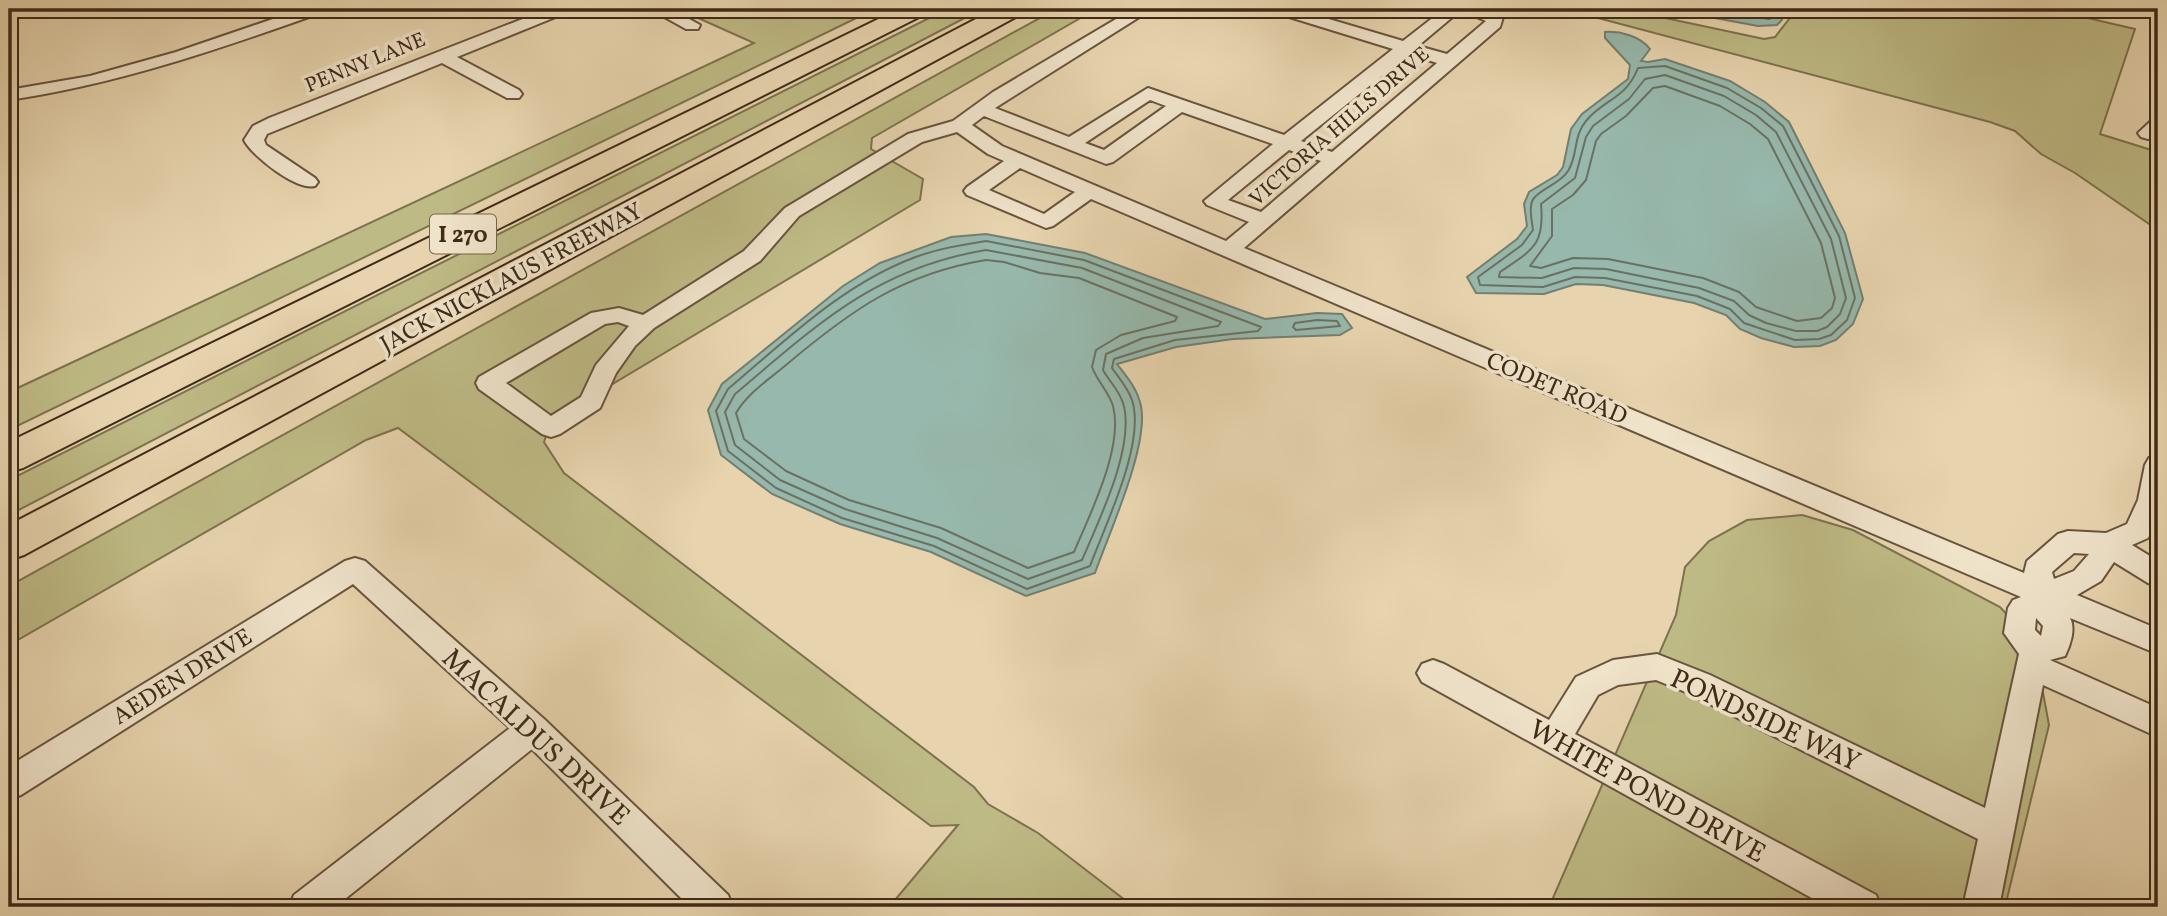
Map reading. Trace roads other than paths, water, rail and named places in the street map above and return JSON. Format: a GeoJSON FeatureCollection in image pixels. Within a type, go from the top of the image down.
{"type":"FeatureCollection","features":[{"type":"Feature","properties":{"kind":"highway","name":"I 270"},"geometry":{"type":"LineString","coordinates":[[9,458],[916,9]]}},
{"type":"Feature","properties":{"kind":"highway","name":"JACK NICKLAUS FREEWAY"},"geometry":{"type":"LineString","coordinates":[[9,544],[1013,9]]}},
{"type":"Feature","properties":{"kind":"street"},"geometry":{"type":"LineString","coordinates":[[11,97],[90,81],[182,56],[317,9]]}},
{"type":"Feature","properties":{"kind":"street","name":"PENNY LANE"},"geometry":{"type":"LineString","coordinates":[[308,182],[258,148],[254,140],[260,130],[562,9]]}},
{"type":"Feature","properties":{"kind":"street"},"geometry":{"type":"LineString","coordinates":[[658,9],[692,25]]}},
{"type":"Feature","properties":{"kind":"street"},"geometry":{"type":"LineString","coordinates":[[646,323],[619,315],[599,318],[488,383],[551,428],[591,402],[605,371],[627,341],[646,323],[752,256],[792,212],[915,138],[960,125],[1144,9]]}},
{"type":"Feature","properties":{"kind":"street"},"geometry":{"type":"LineString","coordinates":[[1279,9],[1313,13],[1450,61]]}},
{"type":"Feature","properties":{"kind":"street"},"geometry":{"type":"LineString","coordinates":[[1264,221],[1214,201],[1454,9]]}},
{"type":"Feature","properties":{"kind":"street","name":"VICTORIA HILLS DRIVE"},"geometry":{"type":"LineString","coordinates":[[1229,250],[1494,23],[1495,17],[1476,10]]}},
{"type":"Feature","properties":{"kind":"street"},"geometry":{"type":"LineString","coordinates":[[443,56],[513,94]]}},
{"type":"Feature","properties":{"kind":"street"},"geometry":{"type":"LineString","coordinates":[[1072,144],[1148,93],[1335,160]]}},
{"type":"Feature","properties":{"kind":"street"},"geometry":{"type":"LineString","coordinates":[[982,109],[1106,158],[1181,104]]}},
{"type":"Feature","properties":{"kind":"street","name":"CODET ROAD"},"geometry":{"type":"LineString","coordinates":[[960,125],[995,150],[1089,191],[2042,598],[2158,642]]}},
{"type":"Feature","properties":{"kind":"street"},"geometry":{"type":"LineString","coordinates":[[1019,160],[974,191],[1046,222],[1089,191]]}},
{"type":"Feature","properties":{"kind":"street"},"geometry":{"type":"LineString","coordinates":[[1982,907],[2033,659],[2054,647],[2058,623],[2042,598],[2038,569],[2068,542],[2108,544],[2138,531],[2152,500],[2158,465]]}},
{"type":"Feature","properties":{"kind":"street"},"geometry":{"type":"LineString","coordinates":[[2108,544],[2158,575]]}},
{"type":"Feature","properties":{"kind":"street","name":"MACALDUS DRIVE"},"geometry":{"type":"LineString","coordinates":[[355,569],[533,730],[715,907]]}},
{"type":"Feature","properties":{"kind":"street","name":"AEDEN DRIVE"},"geometry":{"type":"LineString","coordinates":[[9,784],[355,569]]}},
{"type":"Feature","properties":{"kind":"street"},"geometry":{"type":"LineString","coordinates":[[2033,659],[2158,723]]}},
{"type":"Feature","properties":{"kind":"street","name":"PONDSIDE WAY"},"geometry":{"type":"LineString","coordinates":[[1555,739],[1587,686],[1613,673],[1657,667],[1699,684],[1997,831]]}},
{"type":"Feature","properties":{"kind":"street","name":"WHITE POND DRIVE"},"geometry":{"type":"LineString","coordinates":[[1433,673],[1863,907]]}},
{"type":"Feature","properties":{"kind":"street"},"geometry":{"type":"LineString","coordinates":[[307,907],[533,730]]}},
{"type":"Feature","properties":{"kind":"water"},"geometry":{"type":"Polygon","coordinates":[[[1666,9],[1773,9],[1781,13],[1782,20],[1777,25],[1758,26],[1666,9]]]}},
{"type":"Feature","properties":{"kind":"water"},"geometry":{"type":"Polygon","coordinates":[[[1605,32],[1629,35],[1646,44],[1650,49],[1641,61],[1665,59],[1730,81],[1765,102],[1789,122],[1845,233],[1863,299],[1853,324],[1836,340],[1820,346],[1794,347],[1740,329],[1726,315],[1694,303],[1603,285],[1576,284],[1544,294],[1476,293],[1467,277],[1517,239],[1527,226],[1524,204],[1529,192],[1557,175],[1563,167],[1571,129],[1582,114],[1628,79],[1630,65],[1605,38],[1605,32]]]}},
{"type":"Feature","properties":{"kind":"water"},"geometry":{"type":"Polygon","coordinates":[[[986,234],[1085,253],[1265,319],[1317,313],[1342,314],[1352,328],[1340,335],[1233,339],[1176,347],[1117,364],[1137,394],[1142,423],[1134,466],[1095,573],[1026,596],[931,552],[840,524],[772,494],[721,455],[708,410],[722,384],[843,286],[880,263],[951,237],[986,234]]]}}]}
